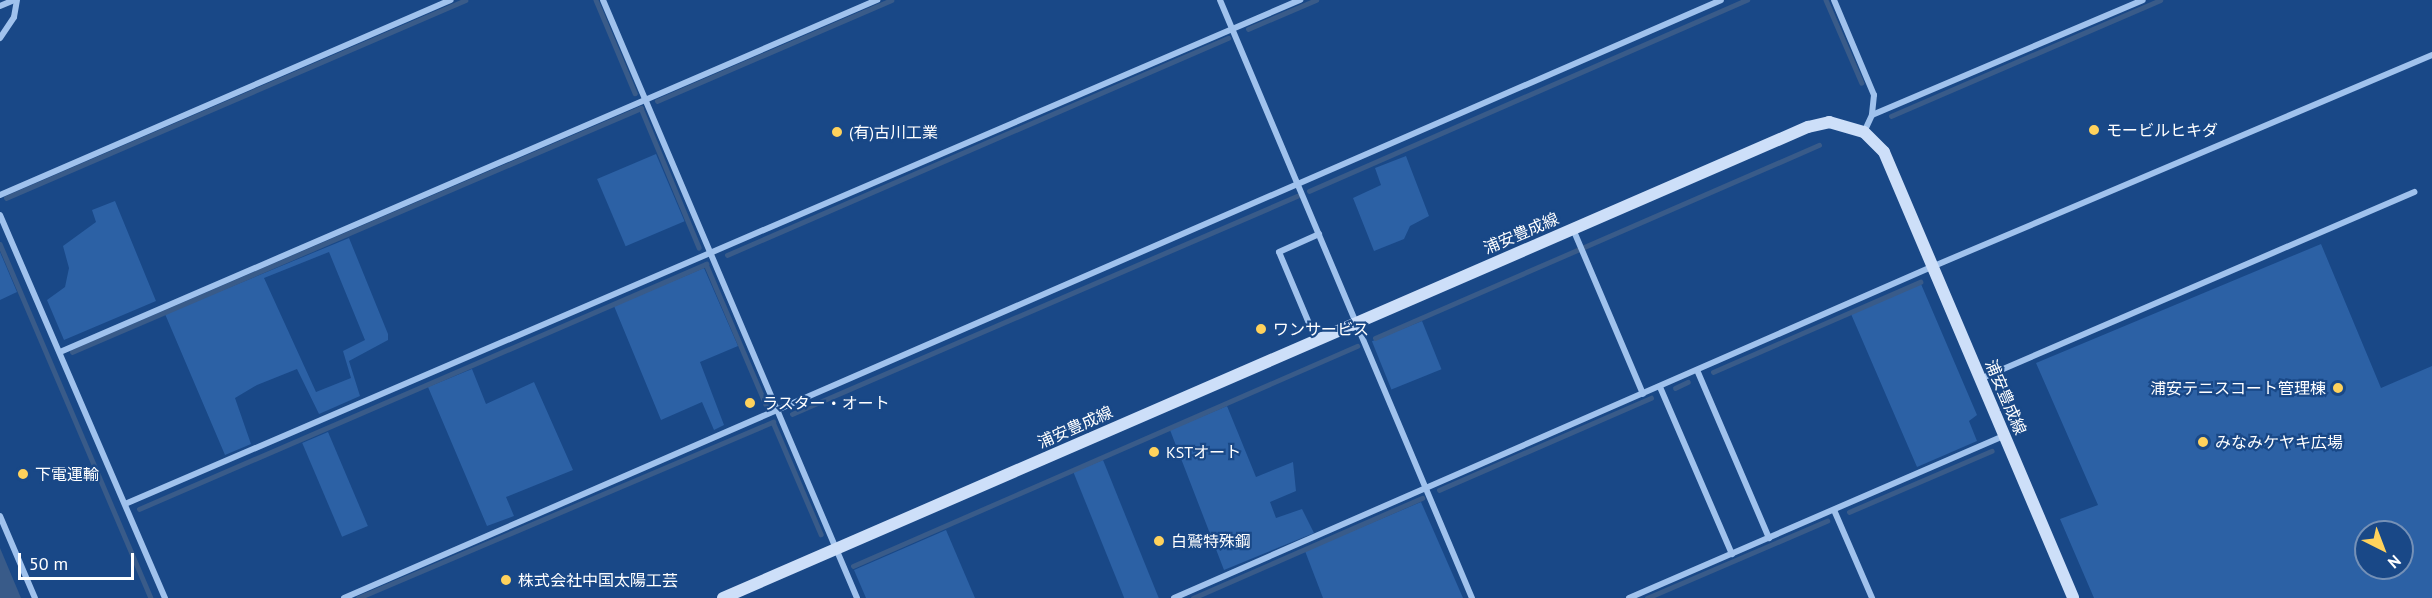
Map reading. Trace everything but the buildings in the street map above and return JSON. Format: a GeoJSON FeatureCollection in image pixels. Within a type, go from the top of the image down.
{"type":"FeatureCollection","features":[{"type":"Feature","properties":{"kind":"main road","name":"浦安豊成線"},"geometry":{"type":"LineString","coordinates":[[723,598],[1573,228],[1808,127],[1829,122],[1864,132],[1884,152],[1934,266],[2069,597]]}},
{"type":"Feature","properties":{"kind":"street"},"geometry":{"type":"LineString","coordinates":[[0,5],[16,0],[14,17],[0,38]]}},
{"type":"Feature","properties":{"kind":"street"},"geometry":{"type":"LineString","coordinates":[[0,195],[451,0]]}},
{"type":"Feature","properties":{"kind":"street"},"geometry":{"type":"LineString","coordinates":[[603,0],[857,598]]}},
{"type":"Feature","properties":{"kind":"street"},"geometry":{"type":"LineString","coordinates":[[60,352],[877,0]]}},
{"type":"Feature","properties":{"kind":"street"},"geometry":{"type":"LineString","coordinates":[[1220,0],[1358,322],[1472,598]]}},
{"type":"Feature","properties":{"kind":"street"},"geometry":{"type":"LineString","coordinates":[[125,504],[711,255],[1299,0]]}},
{"type":"Feature","properties":{"kind":"street"},"geometry":{"type":"LineString","coordinates":[[344,598],[1721,0]]}},
{"type":"Feature","properties":{"kind":"street"},"geometry":{"type":"LineString","coordinates":[[1834,0],[1874,95],[1872,115],[1864,132]]}},
{"type":"Feature","properties":{"kind":"street"},"geometry":{"type":"LineString","coordinates":[[1872,115],[2143,0]]}},
{"type":"Feature","properties":{"kind":"street"},"geometry":{"type":"LineString","coordinates":[[1173,598],[1934,266],[2432,55]]}},
{"type":"Feature","properties":{"kind":"street"},"geometry":{"type":"LineString","coordinates":[[1980,379],[2414,192]]}},
{"type":"Feature","properties":{"kind":"street"},"geometry":{"type":"LineString","coordinates":[[0,214],[165,598]]}},
{"type":"Feature","properties":{"kind":"street"},"geometry":{"type":"LineString","coordinates":[[1573,228],[1643,394]]}},
{"type":"Feature","properties":{"kind":"street"},"geometry":{"type":"LineString","coordinates":[[1316,340],[1279,252],[1319,234]]}},
{"type":"Feature","properties":{"kind":"street"},"geometry":{"type":"LineString","coordinates":[[1697,370],[1769,538]]}},
{"type":"Feature","properties":{"kind":"street"},"geometry":{"type":"LineString","coordinates":[[1660,387],[1732,554]]}},
{"type":"Feature","properties":{"kind":"street"},"geometry":{"type":"LineString","coordinates":[[1629,598],[2004,436]]}},
{"type":"Feature","properties":{"kind":"street"},"geometry":{"type":"LineString","coordinates":[[1834,510],[1872,598]]}},
{"type":"Feature","properties":{"kind":"street"},"geometry":{"type":"LineString","coordinates":[[0,516],[34,598]]}},
{"type":"Feature","properties":{"kind":"shaded area"},"geometry":{"type":"Polygon","coordinates":[[[656,154],[685,221],[626,246],[597,179],[656,154]]]}},
{"type":"Feature","properties":{"kind":"shaded area"},"geometry":{"type":"Polygon","coordinates":[[[1406,156],[1429,216],[1410,226],[1404,239],[1374,251],[1353,198],[1381,185],[1375,168],[1406,156]]]}},
{"type":"Feature","properties":{"kind":"shaded area"},"geometry":{"type":"Polygon","coordinates":[[[115,201],[156,301],[64,340],[47,300],[65,287],[69,268],[63,246],[96,222],[92,210],[115,201]]]}},
{"type":"Feature","properties":{"kind":"shaded area"},"geometry":{"type":"Polygon","coordinates":[[[349,238],[388,334],[388,340],[349,361],[360,396],[319,414],[297,369],[257,385],[235,398],[251,444],[225,455],[165,314],[349,238]],[[329,252],[264,278],[316,392],[351,378],[343,351],[365,340],[329,252]]]}},
{"type":"Feature","properties":{"kind":"shaded area"},"geometry":{"type":"Polygon","coordinates":[[[2321,244],[2381,388],[2432,366],[2432,598],[2094,598],[2060,519],[2098,505],[2036,363],[2321,244]]]}},
{"type":"Feature","properties":{"kind":"shaded area"},"geometry":{"type":"Polygon","coordinates":[[[0,252],[17,292],[0,300],[0,252]]]}},
{"type":"Feature","properties":{"kind":"shaded area"},"geometry":{"type":"Polygon","coordinates":[[[704,268],[738,346],[700,362],[724,425],[714,430],[702,402],[661,420],[614,306],[704,268]]]}},
{"type":"Feature","properties":{"kind":"shaded area"},"geometry":{"type":"Polygon","coordinates":[[[1921,284],[1977,415],[1969,421],[1977,441],[1917,467],[1851,314],[1921,284]]]}},
{"type":"Feature","properties":{"kind":"shaded area"},"geometry":{"type":"Polygon","coordinates":[[[1422,321],[1441,369],[1391,389],[1372,341],[1422,321]]]}},
{"type":"Feature","properties":{"kind":"shaded area"},"geometry":{"type":"Polygon","coordinates":[[[472,369],[486,404],[534,382],[573,470],[506,497],[514,516],[487,526],[428,387],[472,369]]]}},
{"type":"Feature","properties":{"kind":"shaded area"},"geometry":{"type":"Polygon","coordinates":[[[1227,406],[1256,477],[1293,462],[1296,491],[1270,502],[1276,518],[1302,509],[1314,533],[1224,570],[1170,430],[1227,406]]]}},
{"type":"Feature","properties":{"kind":"shaded area"},"geometry":{"type":"Polygon","coordinates":[[[328,432],[368,526],[342,537],[302,443],[328,432]]]}},
{"type":"Feature","properties":{"kind":"shaded area"},"geometry":{"type":"Polygon","coordinates":[[[1103,460],[1159,598],[1124,598],[1073,472],[1103,460]]]}},
{"type":"Feature","properties":{"kind":"shaded area"},"geometry":{"type":"Polygon","coordinates":[[[1421,502],[1463,598],[1323,598],[1305,551],[1421,502]]]}},
{"type":"Feature","properties":{"kind":"shaded area"},"geometry":{"type":"Polygon","coordinates":[[[946,530],[975,598],[866,598],[854,570],[946,530]]]}},
{"type":"Feature","properties":{"kind":"shaded area"},"geometry":{"type":"Polygon","coordinates":[[[0,548],[21,598],[0,598],[0,548]]]}},
{"type":"Feature","properties":{"kind":"waterway"},"geometry":{"type":"LineString","coordinates":[[6,198],[465,0]]}},
{"type":"Feature","properties":{"kind":"waterway"},"geometry":{"type":"LineString","coordinates":[[596,0],[635,93]]}},
{"type":"Feature","properties":{"kind":"waterway"},"geometry":{"type":"LineString","coordinates":[[657,101],[891,0]]}},
{"type":"Feature","properties":{"kind":"waterway"},"geometry":{"type":"LineString","coordinates":[[1248,29],[1316,0]]}},
{"type":"Feature","properties":{"kind":"waterway"},"geometry":{"type":"LineString","coordinates":[[1309,191],[1747,0]]}},
{"type":"Feature","properties":{"kind":"waterway"},"geometry":{"type":"LineString","coordinates":[[1826,0],[1862,83]]}},
{"type":"Feature","properties":{"kind":"waterway"},"geometry":{"type":"LineString","coordinates":[[1891,116],[2160,0]]}},
{"type":"Feature","properties":{"kind":"waterway"},"geometry":{"type":"LineString","coordinates":[[727,255],[1228,38]]}},
{"type":"Feature","properties":{"kind":"waterway"},"geometry":{"type":"LineString","coordinates":[[72,352],[641,108],[699,247]]}},
{"type":"Feature","properties":{"kind":"waterway"},"geometry":{"type":"LineString","coordinates":[[1375,338],[1819,145]]}},
{"type":"Feature","properties":{"kind":"waterway"},"geometry":{"type":"LineString","coordinates":[[792,414],[1297,196]]}},
{"type":"Feature","properties":{"kind":"waterway"},"geometry":{"type":"LineString","coordinates":[[0,244],[151,598]]}},
{"type":"Feature","properties":{"kind":"waterway"},"geometry":{"type":"LineString","coordinates":[[139,509],[706,264],[766,405]]}},
{"type":"Feature","properties":{"kind":"waterway"},"geometry":{"type":"LineString","coordinates":[[1713,372],[1920,282]]}},
{"type":"Feature","properties":{"kind":"waterway"},"geometry":{"type":"LineString","coordinates":[[853,566],[1357,346]]}},
{"type":"Feature","properties":{"kind":"waterway"},"geometry":{"type":"LineString","coordinates":[[1675,388],[1688,382]]}},
{"type":"Feature","properties":{"kind":"waterway"},"geometry":{"type":"LineString","coordinates":[[1439,490],[1651,398]]}},
{"type":"Feature","properties":{"kind":"waterway"},"geometry":{"type":"LineString","coordinates":[[358,598],[773,422],[821,534]]}},
{"type":"Feature","properties":{"kind":"waterway"},"geometry":{"type":"LineString","coordinates":[[1849,512],[1991,451]]}},
{"type":"Feature","properties":{"kind":"waterway"},"geometry":{"type":"LineString","coordinates":[[1193,598],[1422,498]]}},
{"type":"Feature","properties":{"kind":"waterway"},"geometry":{"type":"LineString","coordinates":[[1647,598],[1827,521]]}},
{"type":"Feature","properties":{"kind":"place","name":"モービルヒキダ"},"geometry":{"type":"Point","coordinates":[2094,130]}},
{"type":"Feature","properties":{"kind":"place","name":"(有)古川工業"},"geometry":{"type":"Point","coordinates":[837,132]}},
{"type":"Feature","properties":{"kind":"place","name":"ワンサービス"},"geometry":{"type":"Point","coordinates":[1261,329]}},
{"type":"Feature","properties":{"kind":"place","name":"浦安テニスコート管理棟"},"geometry":{"type":"Point","coordinates":[2338,388]}},
{"type":"Feature","properties":{"kind":"place","name":"ラスター・オート"},"geometry":{"type":"Point","coordinates":[750,403]}},
{"type":"Feature","properties":{"kind":"place","name":"みなみケヤキ広場"},"geometry":{"type":"Point","coordinates":[2203,442]}},
{"type":"Feature","properties":{"kind":"place","name":"KSTオート"},"geometry":{"type":"Point","coordinates":[1154,452]}},
{"type":"Feature","properties":{"kind":"place","name":"下電運輸"},"geometry":{"type":"Point","coordinates":[23,474]}},
{"type":"Feature","properties":{"kind":"place","name":"白鷲特殊鋼"},"geometry":{"type":"Point","coordinates":[1159,541]}},
{"type":"Feature","properties":{"kind":"place","name":"株式会社中国太陽工芸"},"geometry":{"type":"Point","coordinates":[506,580]}}]}
